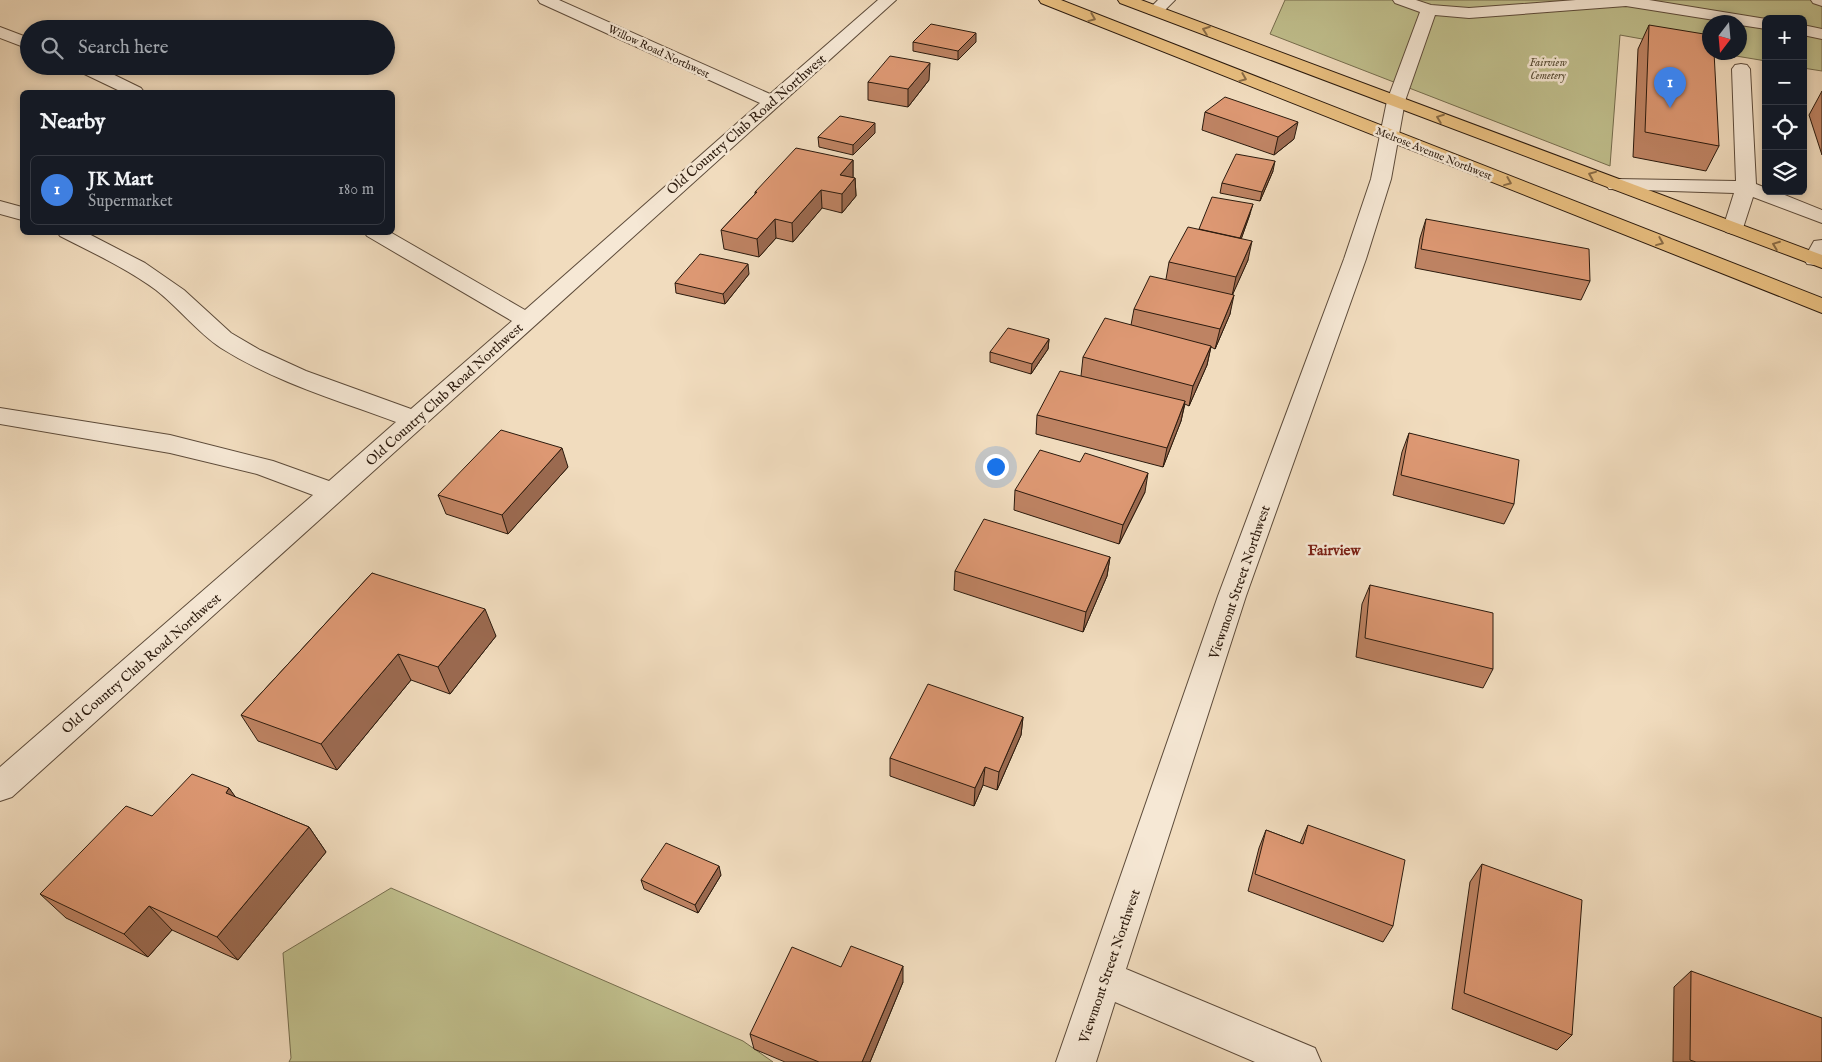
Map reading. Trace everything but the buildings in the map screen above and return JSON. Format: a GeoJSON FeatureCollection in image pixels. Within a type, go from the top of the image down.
{"type":"FeatureCollection","features":[{"type":"Feature","properties":{"kind":"main road","name":"Melrose Avenue Northwest"},"geometry":{"type":"LineString","coordinates":[[1047,0],[1822,306]]}},
{"type":"Feature","properties":{"kind":"main road"},"geometry":{"type":"LineString","coordinates":[[1126,0],[1161,6],[1396,101],[1616,185],[1733,228],[1820,256]]}},
{"type":"Feature","properties":{"kind":"street","name":"Willow Road Northwest"},"geometry":{"type":"LineString","coordinates":[[546,0],[772,102]]}},
{"type":"Feature","properties":{"kind":"street","name":"Old Country Club Road Northwest"},"geometry":{"type":"LineString","coordinates":[[0,787],[334,493],[526,320],[888,0]]}},
{"type":"Feature","properties":{"kind":"street"},"geometry":{"type":"LineString","coordinates":[[1401,0],[1429,10],[1469,13],[1632,0],[1762,23]]}},
{"type":"Feature","properties":{"kind":"street","name":"Viewmont Street Northwest"},"geometry":{"type":"LineString","coordinates":[[1076,1062],[1232,596],[1355,260],[1381,179],[1396,101],[1429,10]]}},
{"type":"Feature","properties":{"kind":"street"},"geometry":{"type":"LineString","coordinates":[[1807,31],[1822,34]]}},
{"type":"Feature","properties":{"kind":"street"},"geometry":{"type":"LineString","coordinates":[[0,32],[20,40]]}},
{"type":"Feature","properties":{"kind":"street"},"geometry":{"type":"LineString","coordinates":[[1733,228],[1746,187],[1741,69]]}},
{"type":"Feature","properties":{"kind":"street"},"geometry":{"type":"LineString","coordinates":[[101,75],[132,90]]}},
{"type":"Feature","properties":{"kind":"street"},"geometry":{"type":"LineString","coordinates":[[1616,185],[1746,187],[1822,217]]}},
{"type":"Feature","properties":{"kind":"street"},"geometry":{"type":"LineString","coordinates":[[0,207],[20,213]]}},
{"type":"Feature","properties":{"kind":"street"},"geometry":{"type":"LineString","coordinates":[[73,235],[113,254],[174,294],[206,325],[230,343],[296,376],[416,420]]}},
{"type":"Feature","properties":{"kind":"street"},"geometry":{"type":"LineString","coordinates":[[379,235],[526,320]]}},
{"type":"Feature","properties":{"kind":"street"},"geometry":{"type":"LineString","coordinates":[[0,416],[170,444],[264,467],[334,493]]}},
{"type":"Feature","properties":{"kind":"street"},"geometry":{"type":"LineString","coordinates":[[1105,979],[1301,1062]]}},
{"type":"Feature","properties":{"kind":"green space","name":"Fairview Cemetery"},"geometry":{"type":"Polygon","coordinates":[[[1285,0],[1822,0],[1822,71],[1807,69],[1807,15],[1762,15],[1762,60],[1747,58],[1747,15],[1702,15],[1702,50],[1620,35],[1610,166],[1270,34],[1285,0]]]}},
{"type":"Feature","properties":{"kind":"green space"},"geometry":{"type":"Polygon","coordinates":[[[391,888],[743,1041],[773,1062],[289,1062],[291,1058],[283,953],[391,888]]]}},
{"type":"Feature","properties":{"kind":"place","name":"JK Mart"},"geometry":{"type":"Point","coordinates":[1670,108]}},
{"type":"Feature","properties":{"kind":"district","name":"Fairview"},"geometry":{"type":"Point","coordinates":[1334,550]}}]}
